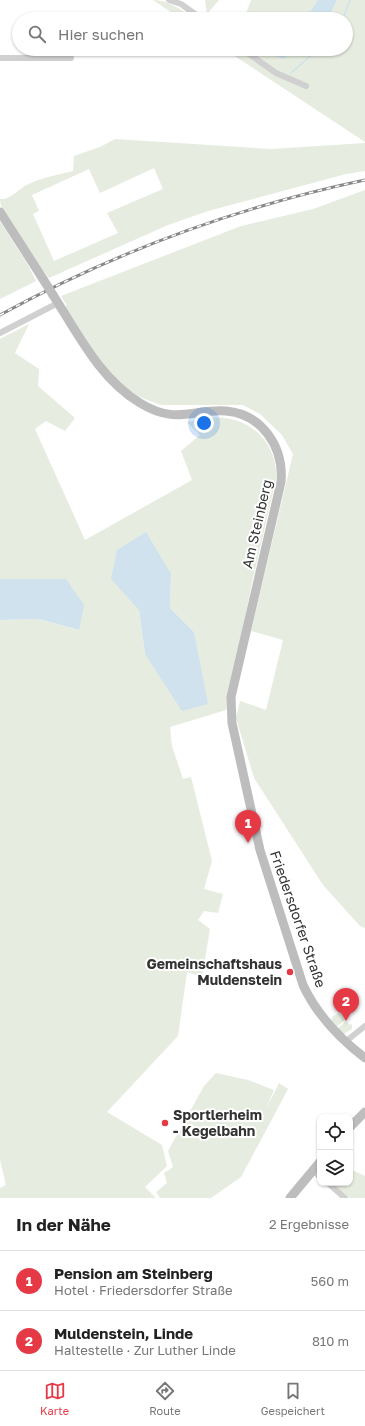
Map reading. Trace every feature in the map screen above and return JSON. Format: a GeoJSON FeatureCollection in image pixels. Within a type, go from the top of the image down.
{"type":"FeatureCollection","features":[{"type":"Feature","properties":{"kind":"main road","name":"Am Steinberg"},"geometry":{"type":"LineString","coordinates":[[0,212],[105,374],[123,391],[138,402],[159,412],[175,415],[218,411],[243,415],[264,429],[278,450],[281,463],[281,482],[230,704],[233,732],[247,791]]}},
{"type":"Feature","properties":{"kind":"main road","name":"Friedersdorfer Straße"},"geometry":{"type":"LineString","coordinates":[[247,791],[263,862],[303,985],[320,1013],[345,1042],[365,1058]]}},
{"type":"Feature","properties":{"kind":"main road"},"geometry":{"type":"LineString","coordinates":[[353,1124],[365,1112]]}},
{"type":"Feature","properties":{"kind":"main road"},"geometry":{"type":"LineString","coordinates":[[290,1198],[316,1173]]}},
{"type":"Feature","properties":{"kind":"street"},"geometry":{"type":"LineString","coordinates":[[169,0],[181,4],[192,12]]}},
{"type":"Feature","properties":{"kind":"street"},"geometry":{"type":"LineString","coordinates":[[252,56],[276,73],[306,86]]}},
{"type":"Feature","properties":{"kind":"street"},"geometry":{"type":"LineString","coordinates":[[0,58],[71,58]]}},
{"type":"Feature","properties":{"kind":"street"},"geometry":{"type":"LineString","coordinates":[[0,333],[56,299]]}},
{"type":"Feature","properties":{"kind":"street"},"geometry":{"type":"LineString","coordinates":[[345,1042],[365,1026]]}},
{"type":"Feature","properties":{"kind":"street"},"geometry":{"type":"LineString","coordinates":[[331,1186],[345,1198]]}},
{"type":"Feature","properties":{"kind":"shaded area"},"geometry":{"type":"Polygon","coordinates":[[[153,0],[159,0],[170,4],[184,12],[171,12],[153,0]]]}},
{"type":"Feature","properties":{"kind":"shaded area"},"geometry":{"type":"Polygon","coordinates":[[[205,0],[219,0],[209,12],[207,12],[205,0]]]}},
{"type":"Feature","properties":{"kind":"shaded area"},"geometry":{"type":"Polygon","coordinates":[[[251,0],[318,0],[310,12],[247,12],[251,0]]]}},
{"type":"Feature","properties":{"kind":"shaded area"},"geometry":{"type":"Polygon","coordinates":[[[337,0],[365,0],[365,142],[235,56],[280,56],[284,59],[287,56],[353,56],[353,12],[331,12],[337,0]]]}},
{"type":"Feature","properties":{"kind":"shaded area"},"geometry":{"type":"Polygon","coordinates":[[[115,139],[271,149],[365,143],[365,171],[346,174],[208,211],[168,225],[49,278],[12,228],[6,217],[0,199],[10,197],[25,186],[36,181],[73,171],[74,156],[100,147],[115,139]],[[154,168],[100,193],[89,169],[32,195],[39,211],[33,214],[54,261],[118,233],[107,213],[163,189],[154,168]]]}},
{"type":"Feature","properties":{"kind":"shaded area"},"geometry":{"type":"Polygon","coordinates":[[[365,190],[365,928],[360,926],[323,885],[254,778],[236,718],[240,701],[266,710],[283,640],[251,631],[293,454],[282,435],[260,414],[243,405],[161,405],[142,398],[121,386],[101,364],[66,309],[66,304],[61,296],[241,226],[313,209],[365,190]]]}},
{"type":"Feature","properties":{"kind":"shaded area"},"geometry":{"type":"Polygon","coordinates":[[[0,221],[28,265],[36,281],[0,299],[0,221]]]}},
{"type":"Feature","properties":{"kind":"shaded area"},"geometry":{"type":"Polygon","coordinates":[[[29,324],[15,353],[39,369],[38,386],[75,418],[65,431],[46,421],[35,429],[85,540],[192,480],[181,451],[200,435],[187,422],[210,418],[224,418],[236,420],[246,424],[263,438],[269,447],[276,468],[276,479],[252,583],[226,710],[170,727],[172,746],[183,779],[191,777],[212,861],[204,889],[223,894],[218,913],[204,911],[198,920],[210,929],[202,977],[187,972],[178,1036],[107,1112],[162,1145],[167,1166],[145,1187],[156,1198],[0,1198],[0,1188],[6,1185],[0,1160],[0,620],[39,619],[78,630],[66,579],[0,579],[0,339],[29,324]],[[171,574],[139,610],[145,654],[197,650],[194,632],[170,608],[171,574]]]}},
{"type":"Feature","properties":{"kind":"shaded area"},"geometry":{"type":"Polygon","coordinates":[[[340,1013],[345,1020],[335,1028],[331,1021],[333,1016],[340,1013]]]}},
{"type":"Feature","properties":{"kind":"shaded area"},"geometry":{"type":"Polygon","coordinates":[[[346,1021],[350,1025],[352,1024],[352,1029],[344,1034],[336,1030],[346,1021]]]}},
{"type":"Feature","properties":{"kind":"shaded area"},"geometry":{"type":"Polygon","coordinates":[[[216,1073],[248,1080],[274,1090],[266,1109],[279,1083],[288,1089],[241,1177],[211,1198],[160,1198],[156,1192],[167,1183],[164,1173],[173,1167],[168,1151],[204,1086],[216,1073]]]}},
{"type":"Feature","properties":{"kind":"shaded area"},"geometry":{"type":"Polygon","coordinates":[[[353,1170],[365,1176],[365,1198],[350,1198],[336,1186],[353,1186],[353,1170]]]}},
{"type":"Feature","properties":{"kind":"water"},"geometry":{"type":"Polygon","coordinates":[[[318,0],[337,0],[331,12],[310,12],[318,0]]]}},
{"type":"Feature","properties":{"kind":"water"},"geometry":{"type":"Polygon","coordinates":[[[275,56],[287,56],[284,59],[275,56]]]}},
{"type":"Feature","properties":{"kind":"water"},"geometry":{"type":"Polygon","coordinates":[[[146,532],[171,574],[170,608],[194,632],[208,704],[182,711],[145,654],[139,610],[111,579],[117,550],[146,532]]]}},
{"type":"Feature","properties":{"kind":"water"},"geometry":{"type":"Polygon","coordinates":[[[0,579],[66,579],[84,605],[79,630],[39,619],[0,620],[0,579]]]}},
{"type":"Feature","properties":{"kind":"waterway"},"geometry":{"type":"LineString","coordinates":[[346,12],[350,0]]}},
{"type":"Feature","properties":{"kind":"waterway"},"geometry":{"type":"LineString","coordinates":[[291,73],[310,56]]}},
{"type":"Feature","properties":{"kind":"railway"},"geometry":{"type":"LineString","coordinates":[[0,315],[43,292],[88,271],[178,234],[270,204],[365,180]]}},
{"type":"Feature","properties":{"kind":"place","name":"Pension am Steinberg"},"geometry":{"type":"Point","coordinates":[248,843]}},
{"type":"Feature","properties":{"kind":"place","name":"Gemeinschaftshaus Muldenstein"},"geometry":{"type":"Point","coordinates":[290,972]}},
{"type":"Feature","properties":{"kind":"place","name":"Muldenstein, Linde"},"geometry":{"type":"Point","coordinates":[346,1021]}},
{"type":"Feature","properties":{"kind":"place","name":"Sportlerheim - Kegelbahn"},"geometry":{"type":"Point","coordinates":[165,1123]}}]}
